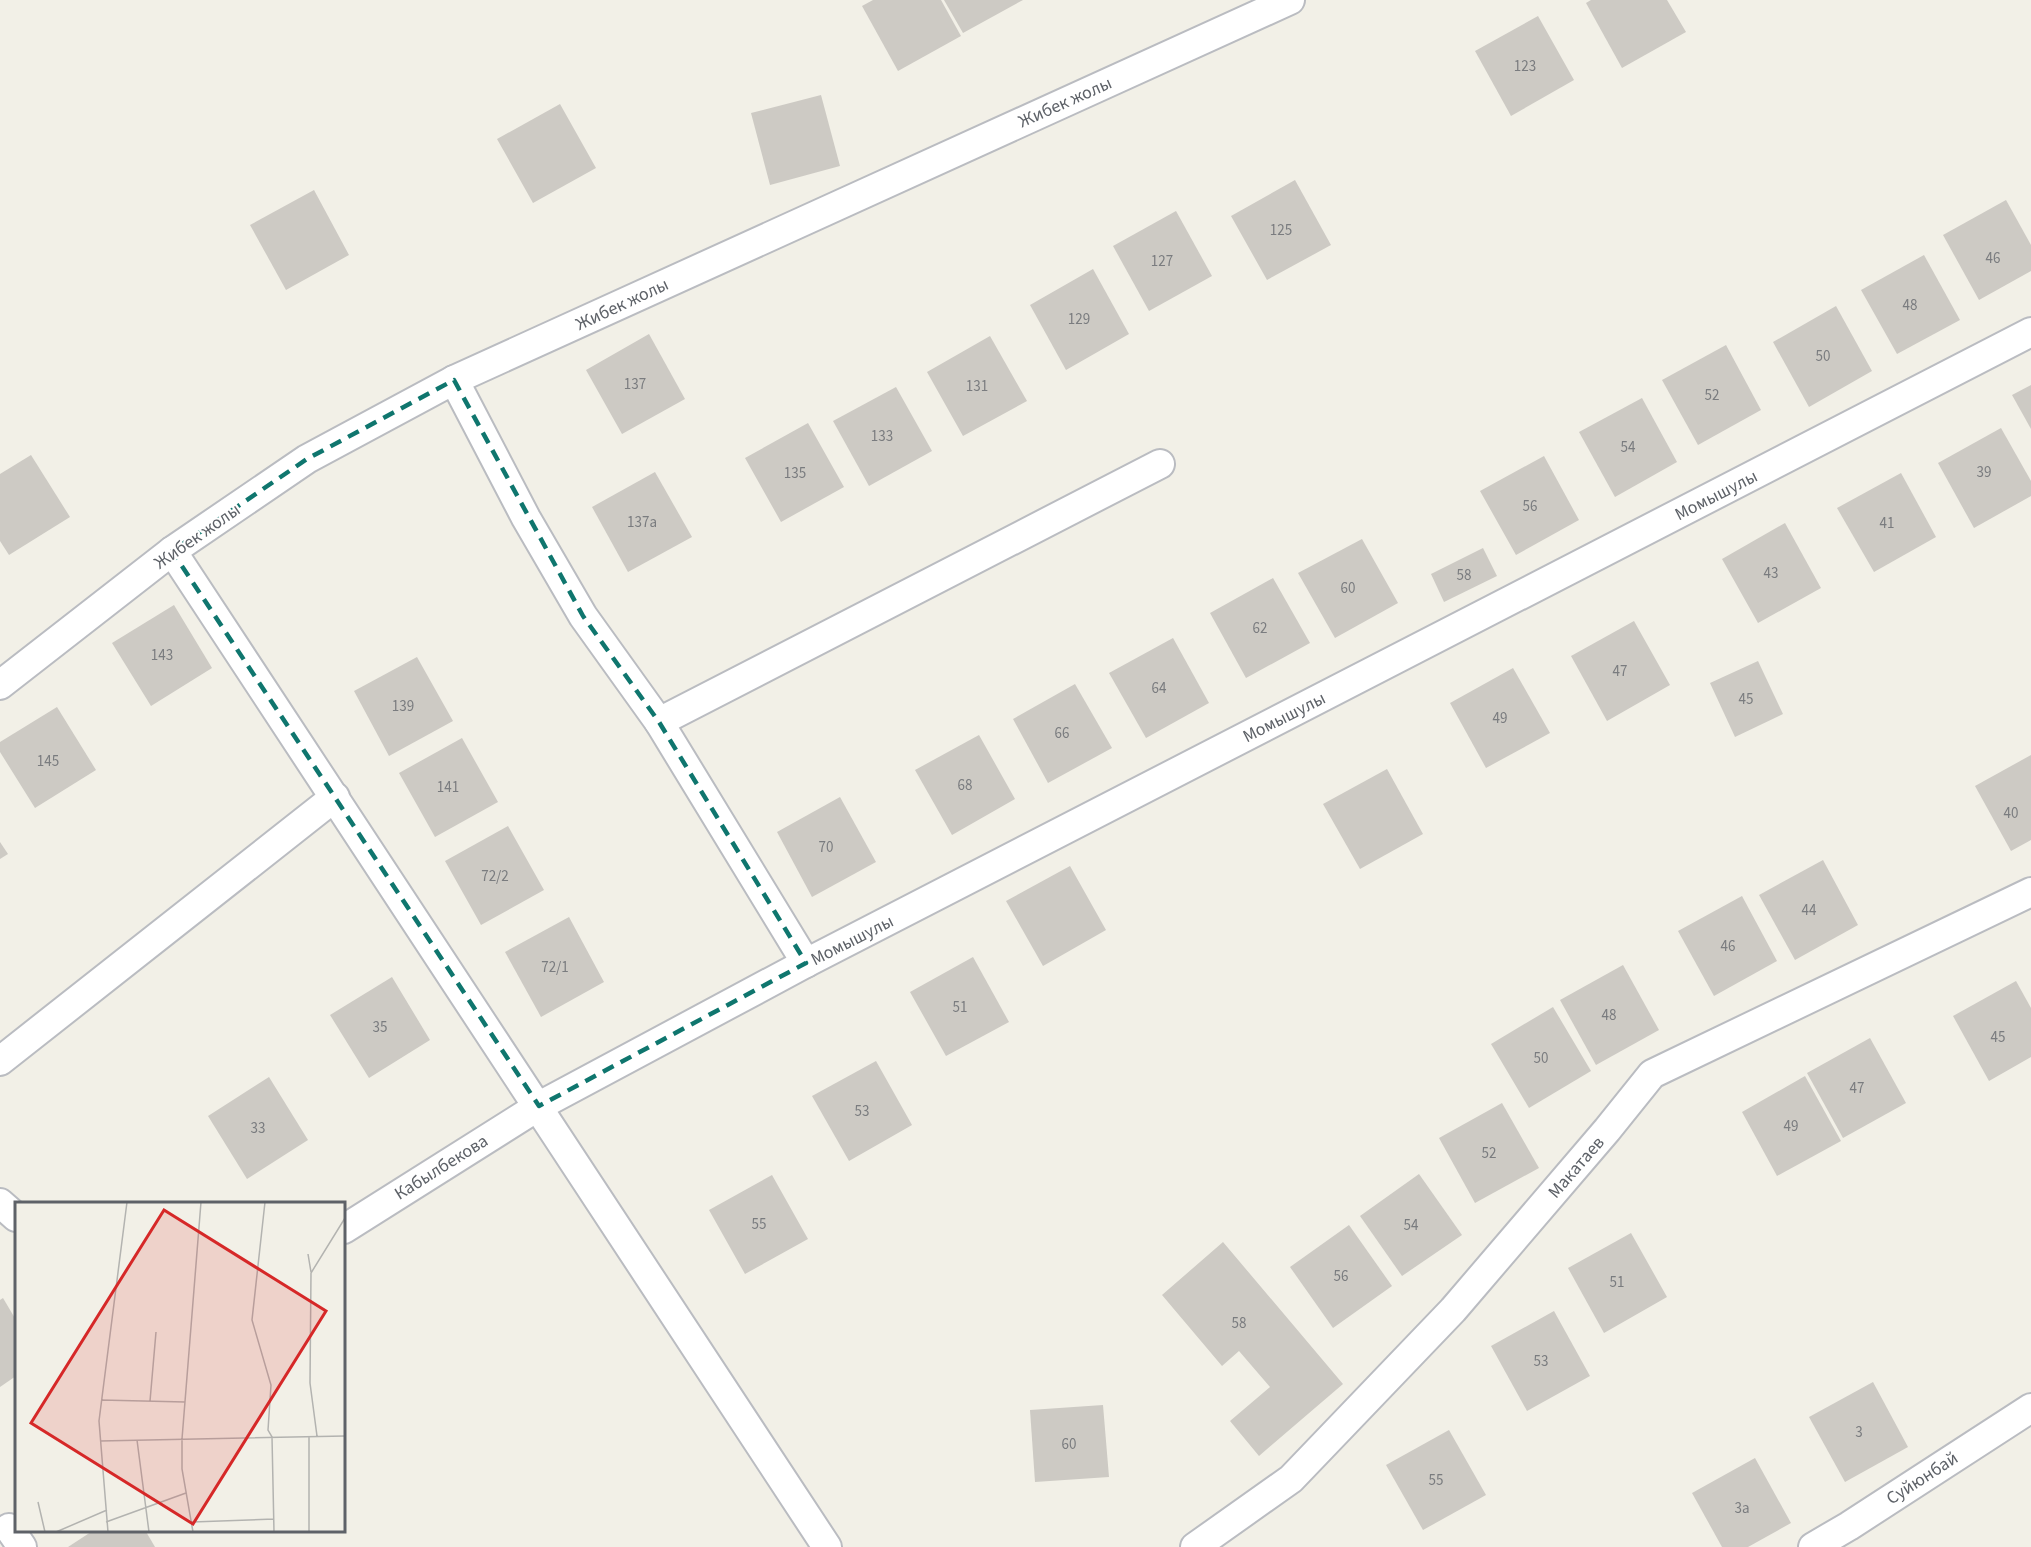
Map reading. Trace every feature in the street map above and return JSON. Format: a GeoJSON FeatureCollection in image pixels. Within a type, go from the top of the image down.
{"type":"FeatureCollection","features":[{"type":"Feature","properties":{"kind":"street","name":"Жибек жолы"},"geometry":{"type":"LineString","coordinates":[[0,685],[172,551],[308,459],[454,380],[1290,0]]}},
{"type":"Feature","properties":{"kind":"street","name":"Момышулы"},"geometry":{"type":"LineString","coordinates":[[539,1106],[806,963],[2031,332]]}},
{"type":"Feature","properties":{"kind":"street"},"geometry":{"type":"LineString","coordinates":[[454,380],[526,518],[583,616],[658,722],[806,963]]}},
{"type":"Feature","properties":{"kind":"street"},"geometry":{"type":"LineString","coordinates":[[658,722],[1160,464]]}},
{"type":"Feature","properties":{"kind":"street"},"geometry":{"type":"LineString","coordinates":[[172,551],[827,1547]]}},
{"type":"Feature","properties":{"kind":"street"},"geometry":{"type":"LineString","coordinates":[[0,1061],[335,797]]}},
{"type":"Feature","properties":{"kind":"street","name":"Макатаев"},"geometry":{"type":"LineString","coordinates":[[1195,1547],[1291,1479],[1453,1310],[1652,1074],[2031,892]]}},
{"type":"Feature","properties":{"kind":"street","name":"Кабылбекова"},"geometry":{"type":"LineString","coordinates":[[345,1228],[539,1106]]}},
{"type":"Feature","properties":{"kind":"street"},"geometry":{"type":"LineString","coordinates":[[0,1203],[15,1216]]}},
{"type":"Feature","properties":{"kind":"street","name":"Суйюнбай"},"geometry":{"type":"LineString","coordinates":[[1813,1547],[2031,1408]]}},
{"type":"Feature","properties":{"kind":"highlighted area"},"geometry":{"type":"Polygon","coordinates":[[[454,380],[583,616],[659,722],[806,963],[539,1106],[172,551],[307,459],[454,380]]]}},
{"type":"Feature","properties":{"kind":"building"},"geometry":{"type":"Polygon","coordinates":[[[873,0],[941,0],[961,36],[898,71],[862,6],[873,0]]]}},
{"type":"Feature","properties":{"kind":"building"},"geometry":{"type":"Polygon","coordinates":[[[944,0],[1023,0],[963,33],[944,0]]]}},
{"type":"Feature","properties":{"kind":"building"},"geometry":{"type":"Polygon","coordinates":[[[1591,0],[1667,0],[1686,32],[1622,68],[1586,3],[1591,0]]]}},
{"type":"Feature","properties":{"kind":"building"},"geometry":{"type":"Polygon","coordinates":[[[1538,16],[1574,80],[1511,116],[1475,51],[1538,16]]]}},
{"type":"Feature","properties":{"kind":"building"},"geometry":{"type":"Polygon","coordinates":[[[821,95],[840,166],[770,185],[751,113],[821,95]]]}},
{"type":"Feature","properties":{"kind":"building"},"geometry":{"type":"Polygon","coordinates":[[[560,104],[596,168],[533,203],[497,139],[560,104]]]}},
{"type":"Feature","properties":{"kind":"building"},"geometry":{"type":"Polygon","coordinates":[[[1295,180],[1331,245],[1267,280],[1231,216],[1295,180]]]}},
{"type":"Feature","properties":{"kind":"building"},"geometry":{"type":"Polygon","coordinates":[[[314,190],[349,255],[286,290],[250,225],[314,190]]]}},
{"type":"Feature","properties":{"kind":"building"},"geometry":{"type":"Polygon","coordinates":[[[2006,200],[2031,245],[2031,271],[1979,300],[1943,235],[2006,200]]]}},
{"type":"Feature","properties":{"kind":"building"},"geometry":{"type":"Polygon","coordinates":[[[1176,211],[1212,276],[1149,311],[1113,246],[1176,211]]]}},
{"type":"Feature","properties":{"kind":"building"},"geometry":{"type":"Polygon","coordinates":[[[1924,255],[1960,320],[1897,354],[1861,290],[1924,255]]]}},
{"type":"Feature","properties":{"kind":"building"},"geometry":{"type":"Polygon","coordinates":[[[1093,269],[1129,334],[1066,370],[1030,305],[1093,269]]]}},
{"type":"Feature","properties":{"kind":"building"},"geometry":{"type":"Polygon","coordinates":[[[1836,306],[1872,371],[1809,407],[1773,342],[1836,306]]]}},
{"type":"Feature","properties":{"kind":"building"},"geometry":{"type":"Polygon","coordinates":[[[649,334],[685,399],[622,434],[586,370],[649,334]]]}},
{"type":"Feature","properties":{"kind":"building"},"geometry":{"type":"Polygon","coordinates":[[[990,336],[1027,401],[963,436],[927,372],[990,336]]]}},
{"type":"Feature","properties":{"kind":"building"},"geometry":{"type":"Polygon","coordinates":[[[1726,345],[1761,410],[1698,445],[1662,380],[1726,345]]]}},
{"type":"Feature","properties":{"kind":"building"},"geometry":{"type":"Polygon","coordinates":[[[2031,385],[2031,429],[2012,395],[2031,385]]]}},
{"type":"Feature","properties":{"kind":"building"},"geometry":{"type":"Polygon","coordinates":[[[896,387],[932,451],[869,486],[833,421],[896,387]]]}},
{"type":"Feature","properties":{"kind":"building"},"geometry":{"type":"Polygon","coordinates":[[[1642,398],[1677,462],[1615,497],[1579,432],[1642,398]]]}},
{"type":"Feature","properties":{"kind":"building"},"geometry":{"type":"Polygon","coordinates":[[[808,423],[844,487],[781,522],[745,458],[808,423]]]}},
{"type":"Feature","properties":{"kind":"building"},"geometry":{"type":"Polygon","coordinates":[[[2001,428],[2031,481],[2031,496],[1974,528],[1938,463],[2001,428]]]}},
{"type":"Feature","properties":{"kind":"building"},"geometry":{"type":"Polygon","coordinates":[[[31,455],[70,517],[9,555],[0,541],[0,474],[31,455]]]}},
{"type":"Feature","properties":{"kind":"building"},"geometry":{"type":"Polygon","coordinates":[[[1544,456],[1579,520],[1516,555],[1480,491],[1544,456]]]}},
{"type":"Feature","properties":{"kind":"building"},"geometry":{"type":"Polygon","coordinates":[[[655,472],[692,537],[628,572],[592,507],[655,472]]]}},
{"type":"Feature","properties":{"kind":"building"},"geometry":{"type":"Polygon","coordinates":[[[1901,473],[1936,537],[1874,572],[1837,508],[1901,473]]]}},
{"type":"Feature","properties":{"kind":"building"},"geometry":{"type":"Polygon","coordinates":[[[1785,523],[1821,588],[1758,623],[1722,559],[1785,523]]]}},
{"type":"Feature","properties":{"kind":"building"},"geometry":{"type":"Polygon","coordinates":[[[1362,539],[1398,603],[1335,638],[1298,573],[1362,539]]]}},
{"type":"Feature","properties":{"kind":"building"},"geometry":{"type":"Polygon","coordinates":[[[1483,548],[1497,576],[1444,602],[1431,574],[1483,548]]]}},
{"type":"Feature","properties":{"kind":"building"},"geometry":{"type":"Polygon","coordinates":[[[1273,578],[1310,643],[1246,678],[1210,613],[1273,578]]]}},
{"type":"Feature","properties":{"kind":"building"},"geometry":{"type":"Polygon","coordinates":[[[174,605],[212,668],[151,706],[112,643],[174,605]]]}},
{"type":"Feature","properties":{"kind":"building"},"geometry":{"type":"Polygon","coordinates":[[[1634,621],[1670,685],[1607,721],[1571,656],[1634,621]]]}},
{"type":"Feature","properties":{"kind":"building"},"geometry":{"type":"Polygon","coordinates":[[[1173,638],[1209,703],[1146,738],[1109,673],[1173,638]]]}},
{"type":"Feature","properties":{"kind":"building"},"geometry":{"type":"Polygon","coordinates":[[[417,657],[453,721],[389,756],[354,691],[417,657]]]}},
{"type":"Feature","properties":{"kind":"building"},"geometry":{"type":"Polygon","coordinates":[[[1758,661],[1783,714],[1735,737],[1710,683],[1758,661]]]}},
{"type":"Feature","properties":{"kind":"building"},"geometry":{"type":"Polygon","coordinates":[[[1513,668],[1550,733],[1486,768],[1450,703],[1513,668]]]}},
{"type":"Feature","properties":{"kind":"building"},"geometry":{"type":"Polygon","coordinates":[[[1075,684],[1112,748],[1048,783],[1013,719],[1075,684]]]}},
{"type":"Feature","properties":{"kind":"building"},"geometry":{"type":"Polygon","coordinates":[[[57,707],[96,770],[35,808],[0,752],[0,742],[57,707]]]}},
{"type":"Feature","properties":{"kind":"building"},"geometry":{"type":"Polygon","coordinates":[[[979,735],[1015,799],[952,835],[915,770],[979,735]]]}},
{"type":"Feature","properties":{"kind":"building"},"geometry":{"type":"Polygon","coordinates":[[[462,738],[498,802],[435,837],[399,773],[462,738]]]}},
{"type":"Feature","properties":{"kind":"building"},"geometry":{"type":"Polygon","coordinates":[[[2031,755],[2031,840],[2011,851],[1975,786],[2031,755]]]}},
{"type":"Feature","properties":{"kind":"building"},"geometry":{"type":"Polygon","coordinates":[[[1387,769],[1423,834],[1360,869],[1323,804],[1387,769]]]}},
{"type":"Feature","properties":{"kind":"building"},"geometry":{"type":"Polygon","coordinates":[[[840,797],[876,862],[812,897],[777,832],[840,797]]]}},
{"type":"Feature","properties":{"kind":"building"},"geometry":{"type":"Polygon","coordinates":[[[508,826],[544,890],[481,925],[445,861],[508,826]]]}},
{"type":"Feature","properties":{"kind":"building"},"geometry":{"type":"Polygon","coordinates":[[[0,842],[8,854],[0,859],[0,842]]]}},
{"type":"Feature","properties":{"kind":"building"},"geometry":{"type":"Polygon","coordinates":[[[1823,860],[1858,925],[1795,960],[1759,895],[1823,860]]]}},
{"type":"Feature","properties":{"kind":"building"},"geometry":{"type":"Polygon","coordinates":[[[1070,866],[1106,930],[1043,966],[1006,901],[1070,866]]]}},
{"type":"Feature","properties":{"kind":"building"},"geometry":{"type":"Polygon","coordinates":[[[1742,896],[1777,961],[1714,996],[1678,931],[1742,896]]]}},
{"type":"Feature","properties":{"kind":"building"},"geometry":{"type":"Polygon","coordinates":[[[569,917],[604,982],[541,1017],[505,952],[569,917]]]}},
{"type":"Feature","properties":{"kind":"building"},"geometry":{"type":"Polygon","coordinates":[[[973,957],[1009,1022],[946,1056],[910,992],[973,957]]]}},
{"type":"Feature","properties":{"kind":"building"},"geometry":{"type":"Polygon","coordinates":[[[1623,965],[1659,1030],[1596,1065],[1560,1000],[1623,965]]]}},
{"type":"Feature","properties":{"kind":"building"},"geometry":{"type":"Polygon","coordinates":[[[392,977],[430,1040],[369,1078],[330,1015],[392,977]]]}},
{"type":"Feature","properties":{"kind":"building"},"geometry":{"type":"Polygon","coordinates":[[[2016,981],[2031,1008],[2031,1057],[1989,1081],[1953,1016],[2016,981]]]}},
{"type":"Feature","properties":{"kind":"building"},"geometry":{"type":"Polygon","coordinates":[[[1553,1007],[1591,1071],[1529,1108],[1491,1044],[1553,1007]]]}},
{"type":"Feature","properties":{"kind":"building"},"geometry":{"type":"Polygon","coordinates":[[[1870,1038],[1906,1103],[1843,1138],[1807,1073],[1870,1038]]]}},
{"type":"Feature","properties":{"kind":"building"},"geometry":{"type":"Polygon","coordinates":[[[876,1061],[912,1125],[849,1161],[812,1096],[876,1061]]]}},
{"type":"Feature","properties":{"kind":"building"},"geometry":{"type":"Polygon","coordinates":[[[1805,1076],[1841,1141],[1777,1176],[1742,1112],[1805,1076]]]}},
{"type":"Feature","properties":{"kind":"building"},"geometry":{"type":"Polygon","coordinates":[[[269,1077],[308,1140],[247,1179],[208,1116],[269,1077]]]}},
{"type":"Feature","properties":{"kind":"building"},"geometry":{"type":"Polygon","coordinates":[[[1502,1103],[1539,1168],[1475,1203],[1439,1138],[1502,1103]]]}},
{"type":"Feature","properties":{"kind":"building"},"geometry":{"type":"Polygon","coordinates":[[[1419,1174],[1462,1235],[1402,1276],[1360,1216],[1419,1174]]]}},
{"type":"Feature","properties":{"kind":"building"},"geometry":{"type":"Polygon","coordinates":[[[772,1175],[808,1239],[745,1274],[709,1210],[772,1175]]]}},
{"type":"Feature","properties":{"kind":"building"},"geometry":{"type":"Polygon","coordinates":[[[1349,1225],[1392,1286],[1333,1328],[1290,1267],[1349,1225]]]}},
{"type":"Feature","properties":{"kind":"building"},"geometry":{"type":"Polygon","coordinates":[[[1631,1233],[1667,1297],[1604,1333],[1568,1268],[1631,1233]]]}},
{"type":"Feature","properties":{"kind":"building"},"geometry":{"type":"Polygon","coordinates":[[[1223,1242],[1343,1384],[1259,1456],[1230,1421],[1270,1387],[1239,1351],[1222,1366],[1162,1295],[1223,1242]]]}},
{"type":"Feature","properties":{"kind":"building"},"geometry":{"type":"Polygon","coordinates":[[[3,1298],[15,1318],[15,1377],[0,1387],[0,1300],[3,1298]]]}},
{"type":"Feature","properties":{"kind":"building"},"geometry":{"type":"Polygon","coordinates":[[[1554,1311],[1590,1376],[1527,1411],[1491,1346],[1554,1311]]]}},
{"type":"Feature","properties":{"kind":"building"},"geometry":{"type":"Polygon","coordinates":[[[1873,1382],[1908,1447],[1845,1482],[1809,1417],[1873,1382]]]}},
{"type":"Feature","properties":{"kind":"building"},"geometry":{"type":"Polygon","coordinates":[[[1103,1405],[1109,1477],[1035,1482],[1030,1410],[1103,1405]]]}},
{"type":"Feature","properties":{"kind":"building"},"geometry":{"type":"Polygon","coordinates":[[[1449,1430],[1486,1495],[1423,1530],[1386,1465],[1449,1430]]]}},
{"type":"Feature","properties":{"kind":"building"},"geometry":{"type":"Polygon","coordinates":[[[1755,1458],[1791,1523],[1748,1547],[1722,1547],[1692,1493],[1755,1458]]]}},
{"type":"Feature","properties":{"kind":"building"},"geometry":{"type":"Polygon","coordinates":[[[91,1532],[146,1532],[155,1547],[68,1547],[91,1532]]]}}]}
